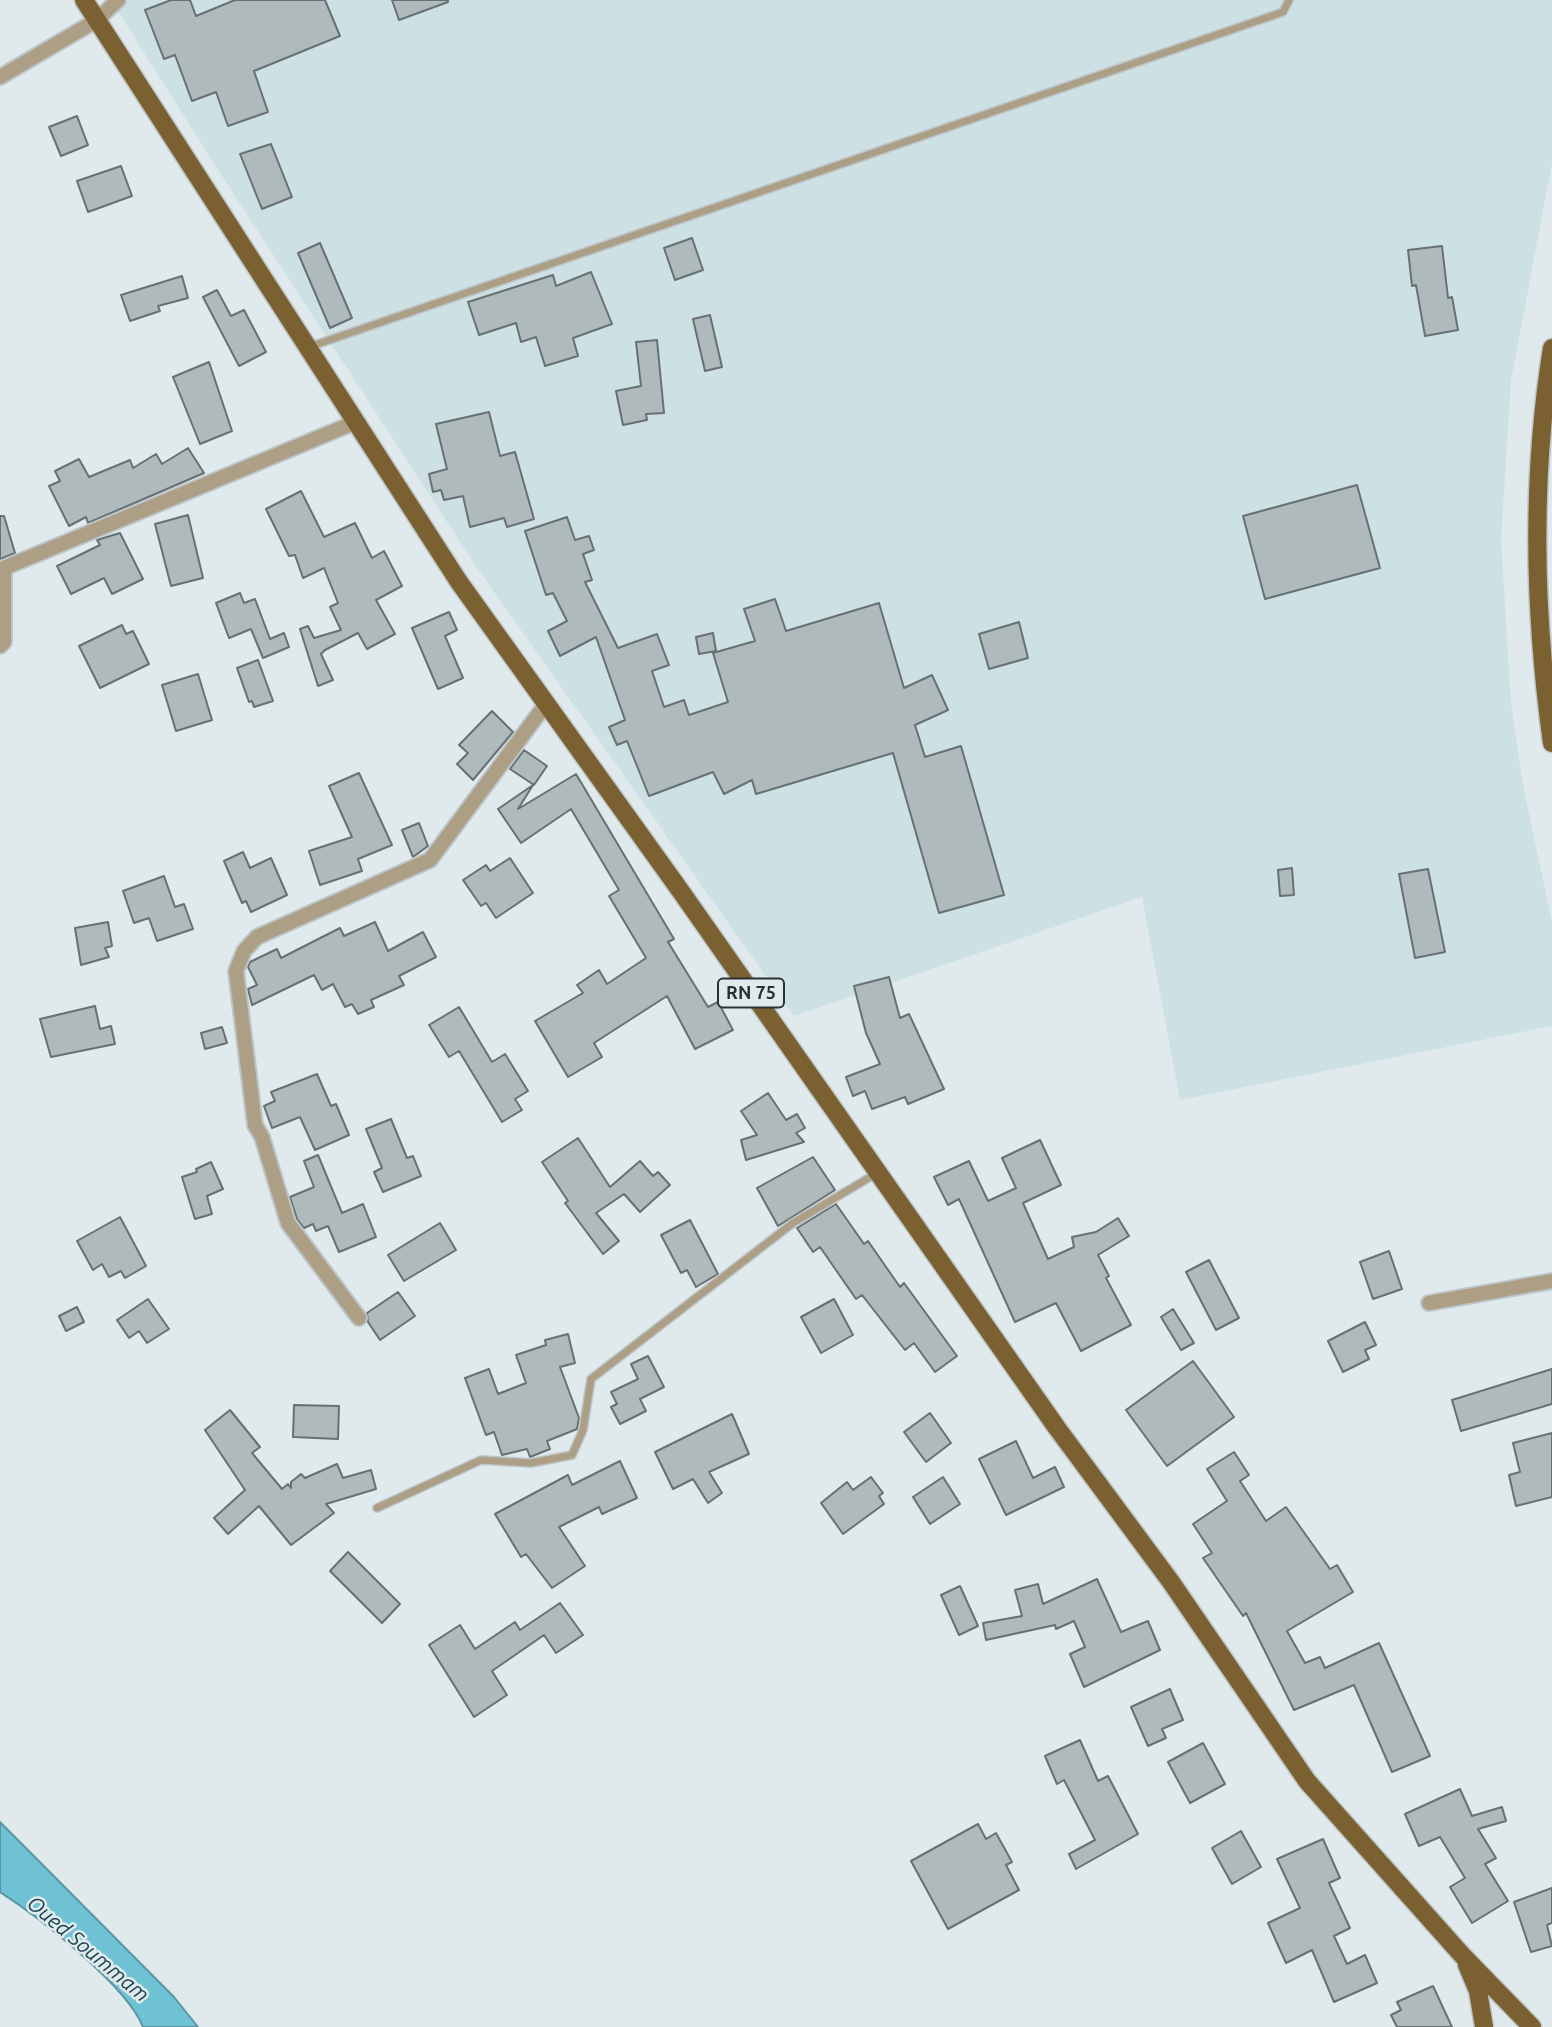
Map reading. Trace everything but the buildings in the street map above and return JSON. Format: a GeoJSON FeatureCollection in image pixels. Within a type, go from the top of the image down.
{"type":"FeatureCollection","features":[{"type":"Feature","properties":{"kind":"main road","name":"RN 75"},"geometry":{"type":"LineString","coordinates":[[84,0],[195,178],[459,582],[1057,1428],[1171,1582],[1307,1781],[1462,1955],[1532,2027]]}},
{"type":"Feature","properties":{"kind":"main road"},"geometry":{"type":"LineString","coordinates":[[1552,348],[1546,386],[1536,540],[1540,621],[1552,743]]}},
{"type":"Feature","properties":{"kind":"main road"},"geometry":{"type":"LineString","coordinates":[[1462,1955],[1478,1991],[1484,2027]]}},
{"type":"Feature","properties":{"kind":"street"},"geometry":{"type":"LineString","coordinates":[[0,77],[97,20],[118,0]]}},
{"type":"Feature","properties":{"kind":"street"},"geometry":{"type":"LineString","coordinates":[[0,646],[4,642],[4,568],[356,422]]}},
{"type":"Feature","properties":{"kind":"street"},"geometry":{"type":"LineString","coordinates":[[359,1318],[288,1223],[262,1137],[255,1125],[236,971],[244,951],[257,937],[430,860],[546,704]]}},
{"type":"Feature","properties":{"kind":"street"},"geometry":{"type":"LineString","coordinates":[[1429,1303],[1552,1280]]}},
{"type":"Feature","properties":{"kind":"lane"},"geometry":{"type":"LineString","coordinates":[[308,348],[1283,12],[1289,0]]}},
{"type":"Feature","properties":{"kind":"lane"},"geometry":{"type":"LineString","coordinates":[[377,1507],[481,1460],[531,1463],[572,1455],[583,1430],[591,1379],[793,1223],[877,1173]]}},
{"type":"Feature","properties":{"kind":"shaded area"},"geometry":{"type":"Polygon","coordinates":[[[111,0],[1552,0],[1552,163],[1511,381],[1501,540],[1511,703],[1523,785],[1552,922],[1552,1026],[1180,1100],[1142,897],[794,1016],[477,568],[214,164],[111,0]]]}},
{"type":"Feature","properties":{"kind":"water","name":"Oued Soummam"},"geometry":{"type":"Polygon","coordinates":[[[0,1822],[174,1997],[198,2027],[143,2027],[134,2010],[101,1973],[37,1918],[0,1892],[0,1822]]]}}]}
